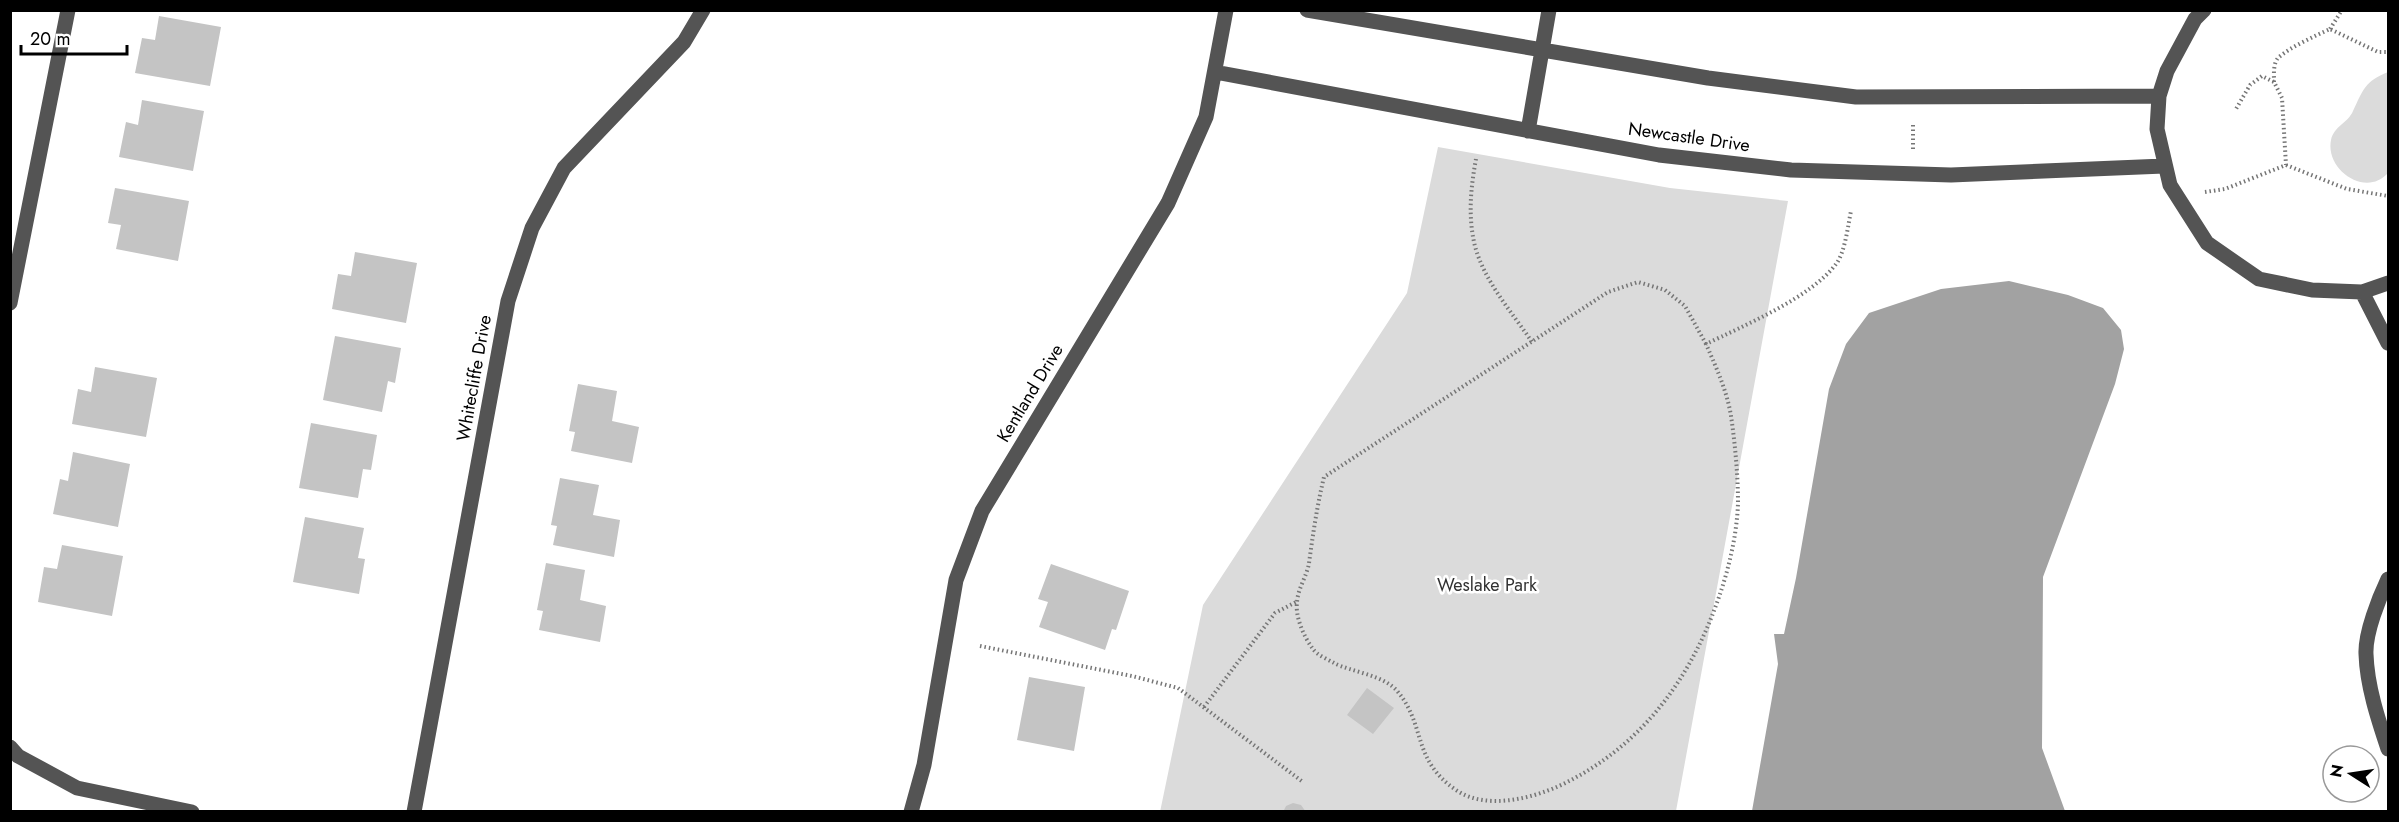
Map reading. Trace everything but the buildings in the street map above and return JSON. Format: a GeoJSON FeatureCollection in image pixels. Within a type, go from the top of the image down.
{"type":"FeatureCollection","features":[{"type":"Feature","properties":{"kind":"street"},"geometry":{"type":"LineString","coordinates":[[10,303],[68,10]]}},
{"type":"Feature","properties":{"kind":"street","name":"Whitecliffe Drive"},"geometry":{"type":"LineString","coordinates":[[414,812],[508,301],[532,228],[564,168],[684,42],[703,10]]}},
{"type":"Feature","properties":{"kind":"street","name":"Kentland Drive"},"geometry":{"type":"LineString","coordinates":[[911,812],[924,765],[956,580],[982,511],[1168,203],[1206,117],[1226,10]]}},
{"type":"Feature","properties":{"kind":"street"},"geometry":{"type":"LineString","coordinates":[[1307,10],[1708,78],[1856,97],[2159,96]]}},
{"type":"Feature","properties":{"kind":"street"},"geometry":{"type":"LineString","coordinates":[[1528,131],[1550,10]]}},
{"type":"Feature","properties":{"kind":"street"},"geometry":{"type":"LineString","coordinates":[[2204,10],[2195,19],[2167,71],[2159,96],[2157,129],[2170,185],[2207,243],[2259,279],[2312,290],[2362,292],[2388,283]]}},
{"type":"Feature","properties":{"kind":"street","name":"Newcastle Drive"},"geometry":{"type":"LineString","coordinates":[[1215,72],[1659,155],[1791,170],[1951,175],[2164,166]]}},
{"type":"Feature","properties":{"kind":"street"},"geometry":{"type":"LineString","coordinates":[[2362,292],[2388,343]]}},
{"type":"Feature","properties":{"kind":"street"},"geometry":{"type":"LineString","coordinates":[[2388,579],[2377,600],[2366,653],[2377,714],[2388,749]]}},
{"type":"Feature","properties":{"kind":"street"},"geometry":{"type":"LineString","coordinates":[[13,755],[78,788],[192,812]]}},
{"type":"Feature","properties":{"kind":"path"},"geometry":{"type":"LineString","coordinates":[[2286,165],[2282,98],[2274,82],[2277,59],[2310,38],[2330,29],[2342,10]]}},
{"type":"Feature","properties":{"kind":"path"},"geometry":{"type":"LineString","coordinates":[[2330,29],[2378,52],[2388,52]]}},
{"type":"Feature","properties":{"kind":"path"},"geometry":{"type":"LineString","coordinates":[[2236,109],[2250,85],[2262,76],[2274,82]]}},
{"type":"Feature","properties":{"kind":"path"},"geometry":{"type":"LineString","coordinates":[[1913,111],[1913,159]]}},
{"type":"Feature","properties":{"kind":"path"},"geometry":{"type":"LineString","coordinates":[[1476,159],[1472,183],[1471,214],[1474,244],[1489,279],[1532,342]]}},
{"type":"Feature","properties":{"kind":"path"},"geometry":{"type":"LineString","coordinates":[[2203,193],[2225,189],[2286,165],[2347,189],[2388,196]]}},
{"type":"Feature","properties":{"kind":"path"},"geometry":{"type":"LineString","coordinates":[[1706,344],[1777,308],[1814,285],[1837,263],[1851,211]]}},
{"type":"Feature","properties":{"kind":"path"},"geometry":{"type":"LineString","coordinates":[[1638,282],[1665,290],[1685,306],[1706,344],[1722,383],[1731,416],[1738,503],[1734,539],[1725,578],[1709,625],[1687,669],[1670,697],[1646,724],[1614,753],[1582,775],[1545,792],[1514,800],[1484,800],[1459,793],[1437,776],[1422,751],[1412,717],[1397,690],[1369,674],[1336,665],[1314,651],[1301,628],[1296,602],[1308,567],[1315,513],[1324,477],[1608,292],[1638,282]]}},
{"type":"Feature","properties":{"kind":"path"},"geometry":{"type":"LineString","coordinates":[[1204,707],[1275,613],[1296,602]]}},
{"type":"Feature","properties":{"kind":"path"},"geometry":{"type":"LineString","coordinates":[[980,646],[1178,688],[1303,782]]}},
{"type":"Feature","properties":{"kind":"green space"},"geometry":{"type":"Polygon","coordinates":[[[2388,72],[2388,173],[2379,180],[2369,183],[2359,181],[2349,177],[2334,161],[2331,140],[2335,131],[2351,115],[2359,97],[2369,83],[2388,72]]]}},
{"type":"Feature","properties":{"kind":"green space","name":"Weslake Park"},"geometry":{"type":"Polygon","coordinates":[[[1438,147],[1670,188],[1788,201],[1676,811],[1160,812],[1203,605],[1407,293],[1438,147]]]}},
{"type":"Feature","properties":{"kind":"shaded area"},"geometry":{"type":"Polygon","coordinates":[[[2009,281],[2068,295],[2103,308],[2121,330],[2124,349],[2115,384],[2043,577],[2042,748],[2065,811],[1752,811],[1778,664],[1774,634],[1784,634],[1829,389],[1846,344],[1869,313],[1941,289],[2009,281]]]}}]}
